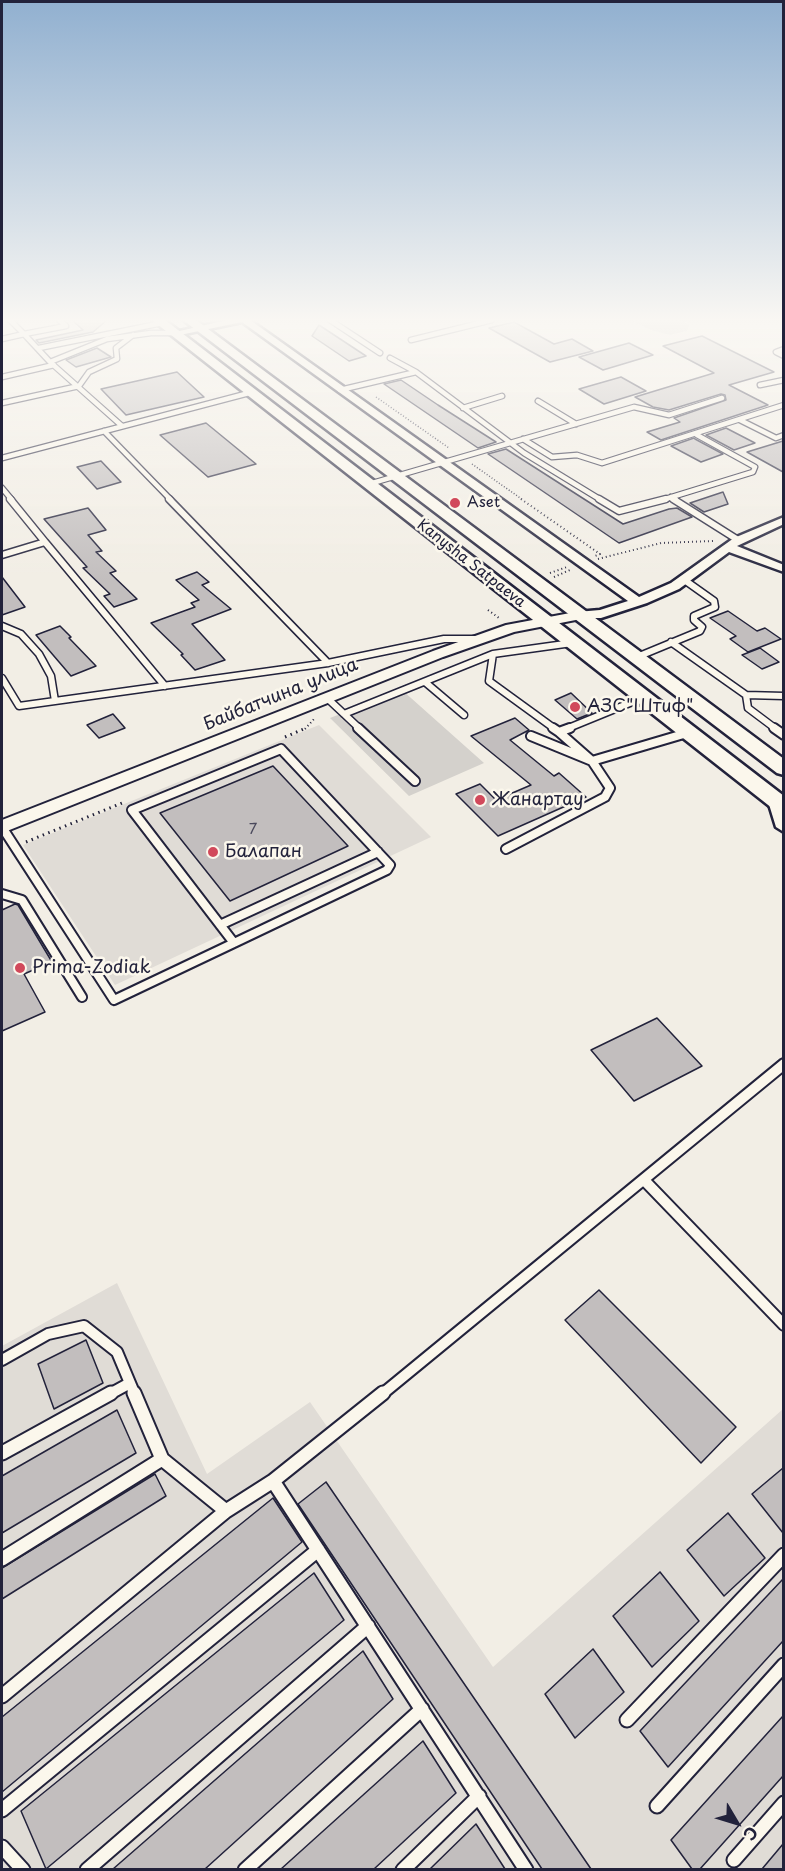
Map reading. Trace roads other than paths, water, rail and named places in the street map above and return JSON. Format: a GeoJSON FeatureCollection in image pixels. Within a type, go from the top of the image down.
{"type":"FeatureCollection","features":[{"type":"Feature","properties":{"kind":"main road","name":"Kanysha Satpaeva"},"geometry":{"type":"LineString","coordinates":[[268,407],[779,804]]}},
{"type":"Feature","properties":{"kind":"main road","name":"Kanysha Satpaeva"},"geometry":{"type":"LineString","coordinates":[[306,407],[783,769]]}},
{"type":"Feature","properties":{"kind":"street"},"geometry":{"type":"LineString","coordinates":[[364,407],[637,602]]}},
{"type":"Feature","properties":{"kind":"street"},"geometry":{"type":"LineString","coordinates":[[580,615],[602,614],[637,602],[683,579],[733,544],[783,520]]}},
{"type":"Feature","properties":{"kind":"street"},"geometry":{"type":"LineString","coordinates":[[733,544],[783,568]]}},
{"type":"Feature","properties":{"kind":"street","name":"Байбатчина улица"},"geometry":{"type":"LineString","coordinates":[[2,827],[480,639],[511,628],[580,615]]}},
{"type":"Feature","properties":{"kind":"street"},"geometry":{"type":"LineString","coordinates":[[779,804],[783,827]]}},
{"type":"Feature","properties":{"kind":"lane"},"geometry":{"type":"LineString","coordinates":[[102,407],[122,426]]}},
{"type":"Feature","properties":{"kind":"lane"},"geometry":{"type":"LineString","coordinates":[[2,458],[194,407]]}},
{"type":"Feature","properties":{"kind":"lane"},"geometry":{"type":"LineString","coordinates":[[548,407],[576,424]]}},
{"type":"Feature","properties":{"kind":"lane"},"geometry":{"type":"LineString","coordinates":[[369,484],[633,407]]}},
{"type":"Feature","properties":{"kind":"lane"},"geometry":{"type":"LineString","coordinates":[[641,407],[661,415],[669,415],[693,407]]}},
{"type":"Feature","properties":{"kind":"lane"},"geometry":{"type":"LineString","coordinates":[[536,461],[578,455],[602,464],[776,407]]}},
{"type":"Feature","properties":{"kind":"lane"},"geometry":{"type":"LineString","coordinates":[[463,408],[536,461],[618,511],[629,510],[753,472],[755,467],[697,435]]}},
{"type":"Feature","properties":{"kind":"lane"},"geometry":{"type":"LineString","coordinates":[[740,420],[776,438],[783,435]]}},
{"type":"Feature","properties":{"kind":"lane"},"geometry":{"type":"LineString","coordinates":[[104,431],[328,663]]}},
{"type":"Feature","properties":{"kind":"lane"},"geometry":{"type":"LineString","coordinates":[[524,439],[552,457]]}},
{"type":"Feature","properties":{"kind":"lane"},"geometry":{"type":"LineString","coordinates":[[2,488],[165,686]]}},
{"type":"Feature","properties":{"kind":"lane"},"geometry":{"type":"LineString","coordinates":[[671,497],[733,544]]}},
{"type":"Feature","properties":{"kind":"lane"},"geometry":{"type":"LineString","coordinates":[[2,555],[45,542]]}},
{"type":"Feature","properties":{"kind":"lane"},"geometry":{"type":"LineString","coordinates":[[637,657],[700,631],[702,627],[694,620],[694,616],[715,607],[714,601],[683,579]]}},
{"type":"Feature","properties":{"kind":"lane"},"geometry":{"type":"LineString","coordinates":[[2,626],[21,634],[39,654],[51,676],[55,701]]}},
{"type":"Feature","properties":{"kind":"lane"},"geometry":{"type":"LineString","coordinates":[[2,678],[19,705],[328,663],[444,639],[480,639]]}},
{"type":"Feature","properties":{"kind":"lane"},"geometry":{"type":"LineString","coordinates":[[671,642],[746,695],[781,695]]}},
{"type":"Feature","properties":{"kind":"lane"},"geometry":{"type":"LineString","coordinates":[[344,714],[493,654],[572,643]]}},
{"type":"Feature","properties":{"kind":"lane"},"geometry":{"type":"LineString","coordinates":[[493,654],[489,681],[559,732],[592,761],[607,780],[610,788],[605,797],[506,849]]}},
{"type":"Feature","properties":{"kind":"lane"},"geometry":{"type":"LineString","coordinates":[[425,682],[465,715]]}},
{"type":"Feature","properties":{"kind":"lane"},"geometry":{"type":"LineString","coordinates":[[746,695],[748,708],[783,735]]}},
{"type":"Feature","properties":{"kind":"lane"},"geometry":{"type":"LineString","coordinates":[[327,698],[415,781]]}},
{"type":"Feature","properties":{"kind":"lane"},"geometry":{"type":"LineString","coordinates":[[559,732],[642,698]]}},
{"type":"Feature","properties":{"kind":"lane"},"geometry":{"type":"LineString","coordinates":[[531,736],[592,761],[687,733]]}},
{"type":"Feature","properties":{"kind":"lane"},"geometry":{"type":"LineString","coordinates":[[2,827],[114,1000],[234,943],[387,870],[390,865],[281,749],[132,810],[234,943]]}},
{"type":"Feature","properties":{"kind":"lane"},"geometry":{"type":"LineString","coordinates":[[220,925],[378,852]]}},
{"type":"Feature","properties":{"kind":"lane"},"geometry":{"type":"LineString","coordinates":[[2,894],[22,900],[30,910],[82,998]]}},
{"type":"Feature","properties":{"kind":"lane"},"geometry":{"type":"LineString","coordinates":[[2,1696],[226,1511],[273,1481],[644,1180],[783,1064]]}},
{"type":"Feature","properties":{"kind":"lane"},"geometry":{"type":"LineString","coordinates":[[644,1180],[783,1325]]}},
{"type":"Feature","properties":{"kind":"lane"},"geometry":{"type":"LineString","coordinates":[[2,1360],[48,1334],[84,1326],[117,1352],[162,1459],[226,1511]]}},
{"type":"Feature","properties":{"kind":"lane"},"geometry":{"type":"LineString","coordinates":[[2,1453],[130,1383]]}},
{"type":"Feature","properties":{"kind":"lane"},"geometry":{"type":"LineString","coordinates":[[2,1559],[162,1459]]}},
{"type":"Feature","properties":{"kind":"lane"},"geometry":{"type":"LineString","coordinates":[[273,1481],[526,1869]]}},
{"type":"Feature","properties":{"kind":"lane"},"geometry":{"type":"LineString","coordinates":[[2,1809],[318,1550]]}},
{"type":"Feature","properties":{"kind":"lane"},"geometry":{"type":"LineString","coordinates":[[627,1720],[783,1555]]}},
{"type":"Feature","properties":{"kind":"lane"},"geometry":{"type":"LineString","coordinates":[[87,1869],[368,1626]]}},
{"type":"Feature","properties":{"kind":"lane"},"geometry":{"type":"LineString","coordinates":[[657,1806],[783,1665]]}},
{"type":"Feature","properties":{"kind":"lane"},"geometry":{"type":"LineString","coordinates":[[245,1869],[422,1709]]}},
{"type":"Feature","properties":{"kind":"lane"},"geometry":{"type":"LineString","coordinates":[[403,1869],[479,1796]]}},
{"type":"Feature","properties":{"kind":"lane"},"geometry":{"type":"LineString","coordinates":[[734,1860],[783,1803]]}},
{"type":"Feature","properties":{"kind":"lane"},"geometry":{"type":"LineString","coordinates":[[2,1847],[23,1869]]}},
{"type":"Feature","properties":{"kind":"place","name":"Aset"},"geometry":{"type":"Point","coordinates":[455,503]}},
{"type":"Feature","properties":{"kind":"place","name":"АЗС\"Штиф\""},"geometry":{"type":"Point","coordinates":[575,707]}},
{"type":"Feature","properties":{"kind":"place","name":"Жанартау"},"geometry":{"type":"Point","coordinates":[480,800]}},
{"type":"Feature","properties":{"kind":"place","name":"Балапан"},"geometry":{"type":"Point","coordinates":[213,852]}},
{"type":"Feature","properties":{"kind":"place","name":"Prima-Zodiak"},"geometry":{"type":"Point","coordinates":[20,968]}}]}
